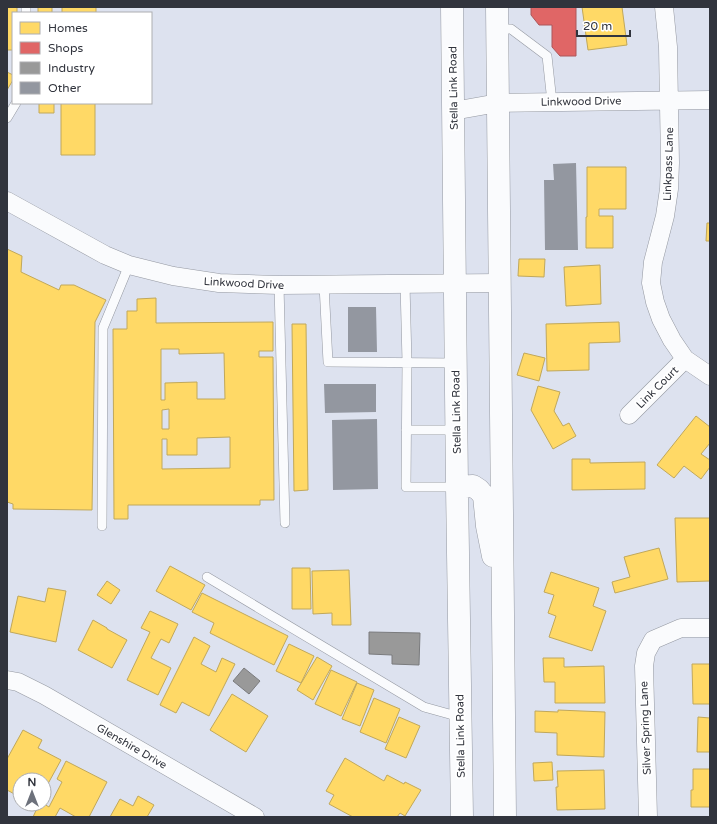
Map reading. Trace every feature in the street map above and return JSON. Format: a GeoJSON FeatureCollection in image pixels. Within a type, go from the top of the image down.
{"type":"FeatureCollection","features":[{"type":"Feature","properties":{"kind":"main road","name":"Stella Link Road"},"geometry":{"type":"LineString","coordinates":[[452,7],[456,430],[462,817]]}},
{"type":"Feature","properties":{"kind":"main road"},"geometry":{"type":"LineString","coordinates":[[497,7],[505,817]]}},
{"type":"Feature","properties":{"kind":"main road"},"geometry":{"type":"LineString","coordinates":[[457,487],[473,486],[484,496],[486,526],[503,600]]}},
{"type":"Feature","properties":{"kind":"street","name":"Linkpass Lane"},"geometry":{"type":"LineString","coordinates":[[664,7],[668,47],[669,189],[665,216],[653,262],[651,282],[655,302],[661,319],[672,340],[686,359],[710,376]]}},
{"type":"Feature","properties":{"kind":"street","name":"Linkwood Drive"},"geometry":{"type":"LineString","coordinates":[[453,111],[498,103],[710,100]]}},
{"type":"Feature","properties":{"kind":"street","name":"Linkwood Drive"},"geometry":{"type":"LineString","coordinates":[[7,200],[105,255],[129,265],[173,276],[211,282],[279,285],[500,283]]}},
{"type":"Feature","properties":{"kind":"street","name":"Link Court"},"geometry":{"type":"LineString","coordinates":[[629,416],[686,359]]}},
{"type":"Feature","properties":{"kind":"street","name":"Silver Spring Lane"},"geometry":{"type":"LineString","coordinates":[[648,817],[644,666],[646,653],[653,640],[681,628],[710,628]]}},
{"type":"Feature","properties":{"kind":"street","name":"Glenshire Drive"},"geometry":{"type":"LineString","coordinates":[[7,680],[18,682],[44,695],[255,817]]}},
{"type":"Feature","properties":{"kind":"lane"},"geometry":{"type":"LineString","coordinates":[[497,29],[511,29],[547,56],[552,102]]}},
{"type":"Feature","properties":{"kind":"lane"},"geometry":{"type":"LineString","coordinates":[[7,118],[15,104]]}},
{"type":"Feature","properties":{"kind":"lane"},"geometry":{"type":"LineString","coordinates":[[102,526],[103,328],[129,265]]}},
{"type":"Feature","properties":{"kind":"lane"},"geometry":{"type":"LineString","coordinates":[[405,284],[406,487],[457,487]]}},
{"type":"Feature","properties":{"kind":"lane"},"geometry":{"type":"LineString","coordinates":[[279,285],[284,523]]}},
{"type":"Feature","properties":{"kind":"lane"},"geometry":{"type":"LineString","coordinates":[[324,285],[328,362],[456,363]]}},
{"type":"Feature","properties":{"kind":"lane"},"geometry":{"type":"LineString","coordinates":[[406,430],[456,430]]}},
{"type":"Feature","properties":{"kind":"lane"},"geometry":{"type":"LineString","coordinates":[[207,576],[424,707],[460,717]]}},
{"type":"Feature","properties":{"kind":"building: Homes"},"geometry":{"type":"Polygon","coordinates":[[[7,7],[17,7],[17,12],[12,12],[12,50],[7,50],[7,7]]]}},
{"type":"Feature","properties":{"kind":"building: Homes"},"geometry":{"type":"Polygon","coordinates":[[[38,7],[52,7],[52,12],[38,12],[38,7]]]}},
{"type":"Feature","properties":{"kind":"building: Homes"},"geometry":{"type":"Polygon","coordinates":[[[62,7],[96,7],[96,12],[62,12],[62,7]]]}},
{"type":"Feature","properties":{"kind":"building: Homes"},"geometry":{"type":"Polygon","coordinates":[[[582,7],[622,7],[627,45],[588,50],[582,7]]]}},
{"type":"Feature","properties":{"kind":"building: Homes"},"geometry":{"type":"Polygon","coordinates":[[[7,72],[12,74],[12,82],[7,90],[7,72]]]}},
{"type":"Feature","properties":{"kind":"building: Homes"},"geometry":{"type":"Polygon","coordinates":[[[39,104],[54,104],[54,113],[39,113],[39,104]]]}},
{"type":"Feature","properties":{"kind":"building: Homes"},"geometry":{"type":"Polygon","coordinates":[[[61,104],[95,104],[95,155],[61,155],[61,104]]]}},
{"type":"Feature","properties":{"kind":"building: Homes"},"geometry":{"type":"Polygon","coordinates":[[[587,167],[626,167],[626,209],[599,209],[599,216],[613,216],[613,248],[586,248],[587,167]]]}},
{"type":"Feature","properties":{"kind":"building: Homes"},"geometry":{"type":"Polygon","coordinates":[[[707,223],[710,223],[710,241],[706,241],[707,223]]]}},
{"type":"Feature","properties":{"kind":"building: Homes"},"geometry":{"type":"Polygon","coordinates":[[[7,249],[22,256],[21,272],[59,290],[61,285],[74,285],[106,300],[95,322],[92,510],[13,509],[13,504],[7,502],[7,249]]]}},
{"type":"Feature","properties":{"kind":"building: Homes"},"geometry":{"type":"Polygon","coordinates":[[[519,259],[545,259],[544,277],[518,276],[519,259]]]}},
{"type":"Feature","properties":{"kind":"building: Homes"},"geometry":{"type":"Polygon","coordinates":[[[600,265],[601,304],[566,306],[564,267],[600,265]]]}},
{"type":"Feature","properties":{"kind":"building: Homes"},"geometry":{"type":"Polygon","coordinates":[[[156,298],[156,323],[273,322],[273,351],[259,351],[259,357],[273,357],[274,500],[260,500],[260,505],[128,505],[128,519],[114,519],[113,329],[127,329],[127,311],[137,311],[137,299],[156,298]],[[161,349],[161,400],[165,400],[165,383],[197,382],[197,399],[225,399],[224,353],[179,354],[179,349],[161,349]],[[169,409],[162,410],[162,429],[169,429],[169,409]],[[230,437],[197,438],[197,455],[167,455],[167,439],[162,439],[162,469],[230,468],[230,437]]]}},
{"type":"Feature","properties":{"kind":"building: Homes"},"geometry":{"type":"Polygon","coordinates":[[[619,322],[620,342],[589,343],[589,370],[547,371],[546,324],[619,322]]]}},
{"type":"Feature","properties":{"kind":"building: Homes"},"geometry":{"type":"Polygon","coordinates":[[[292,324],[306,324],[308,490],[294,491],[292,324]]]}},
{"type":"Feature","properties":{"kind":"building: Homes"},"geometry":{"type":"Polygon","coordinates":[[[524,353],[545,358],[539,381],[517,375],[524,353]]]}},
{"type":"Feature","properties":{"kind":"building: Homes"},"geometry":{"type":"Polygon","coordinates":[[[538,386],[560,392],[554,411],[563,426],[569,423],[576,436],[553,449],[531,410],[538,386]]]}},
{"type":"Feature","properties":{"kind":"building: Homes"},"geometry":{"type":"Polygon","coordinates":[[[696,416],[710,427],[710,443],[701,454],[710,460],[710,467],[701,479],[684,466],[674,478],[657,465],[696,416]]]}},
{"type":"Feature","properties":{"kind":"building: Homes"},"geometry":{"type":"Polygon","coordinates":[[[572,459],[590,459],[590,463],[645,462],[645,489],[572,490],[572,459]]]}},
{"type":"Feature","properties":{"kind":"building: Homes"},"geometry":{"type":"Polygon","coordinates":[[[675,518],[710,518],[710,581],[677,582],[675,518]]]}},
{"type":"Feature","properties":{"kind":"building: Homes"},"geometry":{"type":"Polygon","coordinates":[[[659,548],[668,579],[615,593],[612,582],[630,577],[624,557],[659,548]]]}},
{"type":"Feature","properties":{"kind":"building: Homes"},"geometry":{"type":"Polygon","coordinates":[[[170,566],[205,585],[191,610],[156,591],[170,566]]]}},
{"type":"Feature","properties":{"kind":"building: Homes"},"geometry":{"type":"Polygon","coordinates":[[[292,568],[310,568],[311,609],[292,609],[292,568]]]}},
{"type":"Feature","properties":{"kind":"building: Homes"},"geometry":{"type":"Polygon","coordinates":[[[349,570],[351,625],[332,625],[332,613],[313,614],[312,571],[349,570]]]}},
{"type":"Feature","properties":{"kind":"building: Homes"},"geometry":{"type":"Polygon","coordinates":[[[551,572],[599,588],[593,606],[606,611],[592,651],[549,637],[556,616],[548,613],[554,595],[544,592],[551,572]]]}},
{"type":"Feature","properties":{"kind":"building: Homes"},"geometry":{"type":"Polygon","coordinates":[[[107,581],[120,590],[111,604],[97,595],[107,581]]]}},
{"type":"Feature","properties":{"kind":"building: Homes"},"geometry":{"type":"Polygon","coordinates":[[[48,588],[66,591],[56,642],[10,632],[18,596],[45,602],[48,588]]]}},
{"type":"Feature","properties":{"kind":"building: Homes"},"geometry":{"type":"Polygon","coordinates":[[[202,593],[288,636],[274,665],[210,633],[214,623],[192,612],[202,593]]]}},
{"type":"Feature","properties":{"kind":"building: Homes"},"geometry":{"type":"Polygon","coordinates":[[[150,611],[178,624],[169,643],[161,639],[151,658],[171,668],[158,695],[127,680],[150,632],[141,628],[150,611]]]}},
{"type":"Feature","properties":{"kind":"building: Homes"},"geometry":{"type":"Polygon","coordinates":[[[93,620],[127,640],[112,668],[78,650],[93,620]]]}},
{"type":"Feature","properties":{"kind":"building: Homes"},"geometry":{"type":"Polygon","coordinates":[[[194,637],[210,646],[201,664],[216,672],[222,658],[235,664],[209,716],[182,702],[176,713],[160,705],[194,637]]]}},
{"type":"Feature","properties":{"kind":"building: Homes"},"geometry":{"type":"Polygon","coordinates":[[[289,644],[314,656],[301,683],[276,671],[289,644]]]}},
{"type":"Feature","properties":{"kind":"building: Homes"},"geometry":{"type":"Polygon","coordinates":[[[317,657],[332,666],[313,700],[297,690],[317,657]]]}},
{"type":"Feature","properties":{"kind":"building: Homes"},"geometry":{"type":"Polygon","coordinates":[[[543,658],[564,658],[564,667],[604,666],[605,703],[555,703],[555,682],[544,682],[543,658]]]}},
{"type":"Feature","properties":{"kind":"building: Homes"},"geometry":{"type":"Polygon","coordinates":[[[692,664],[710,664],[710,704],[693,704],[692,664]]]}},
{"type":"Feature","properties":{"kind":"building: Homes"},"geometry":{"type":"Polygon","coordinates":[[[331,670],[357,682],[341,716],[315,704],[331,670]]]}},
{"type":"Feature","properties":{"kind":"building: Homes"},"geometry":{"type":"Polygon","coordinates":[[[357,683],[374,690],[360,726],[342,719],[357,683]]]}},
{"type":"Feature","properties":{"kind":"building: Homes"},"geometry":{"type":"Polygon","coordinates":[[[232,694],[268,716],[246,752],[210,730],[232,694]]]}},
{"type":"Feature","properties":{"kind":"building: Homes"},"geometry":{"type":"Polygon","coordinates":[[[374,698],[400,709],[386,743],[360,732],[374,698]]]}},
{"type":"Feature","properties":{"kind":"building: Homes"},"geometry":{"type":"Polygon","coordinates":[[[558,710],[605,712],[604,757],[557,755],[557,733],[535,732],[535,711],[558,712],[558,710]]]}},
{"type":"Feature","properties":{"kind":"building: Homes"},"geometry":{"type":"Polygon","coordinates":[[[399,717],[420,726],[406,758],[385,749],[399,717]]]}},
{"type":"Feature","properties":{"kind":"building: Homes"},"geometry":{"type":"Polygon","coordinates":[[[698,717],[710,718],[710,752],[697,752],[698,717]]]}},
{"type":"Feature","properties":{"kind":"building: Homes"},"geometry":{"type":"Polygon","coordinates":[[[23,730],[42,740],[38,748],[61,760],[52,776],[52,772],[12,772],[12,793],[7,790],[7,759],[23,730]]]}},
{"type":"Feature","properties":{"kind":"building: Homes"},"geometry":{"type":"Polygon","coordinates":[[[345,758],[384,781],[387,775],[404,784],[405,782],[421,790],[405,816],[400,813],[397,817],[353,817],[329,804],[334,795],[326,791],[345,758]]]}},
{"type":"Feature","properties":{"kind":"building: Homes"},"geometry":{"type":"Polygon","coordinates":[[[66,761],[107,782],[89,817],[76,817],[60,808],[55,817],[33,817],[35,812],[52,812],[52,801],[62,782],[57,779],[66,761]]]}},
{"type":"Feature","properties":{"kind":"building: Homes"},"geometry":{"type":"Polygon","coordinates":[[[552,762],[553,780],[534,781],[533,763],[552,762]]]}},
{"type":"Feature","properties":{"kind":"building: Homes"},"geometry":{"type":"Polygon","coordinates":[[[693,769],[710,769],[710,807],[691,807],[693,769]]]}},
{"type":"Feature","properties":{"kind":"building: Homes"},"geometry":{"type":"Polygon","coordinates":[[[604,770],[605,809],[557,810],[557,771],[604,770]]]}},
{"type":"Feature","properties":{"kind":"building: Homes"},"geometry":{"type":"Polygon","coordinates":[[[138,796],[154,805],[147,817],[110,817],[120,799],[133,806],[138,796]]]}},
{"type":"Feature","properties":{"kind":"building: Shops"},"geometry":{"type":"Polygon","coordinates":[[[531,7],[576,7],[576,56],[560,56],[552,47],[552,25],[539,25],[531,15],[531,7]]]}},
{"type":"Feature","properties":{"kind":"building: Industry"},"geometry":{"type":"Polygon","coordinates":[[[369,632],[420,633],[419,665],[392,664],[392,655],[369,654],[369,632]]]}},
{"type":"Feature","properties":{"kind":"building: Industry"},"geometry":{"type":"Polygon","coordinates":[[[244,668],[260,681],[249,694],[233,681],[244,668]]]}},
{"type":"Feature","properties":{"kind":"building: Other"},"geometry":{"type":"Polygon","coordinates":[[[576,163],[578,250],[545,250],[544,180],[554,180],[553,164],[576,163]]]}},
{"type":"Feature","properties":{"kind":"building: Other"},"geometry":{"type":"Polygon","coordinates":[[[348,307],[376,307],[377,352],[348,352],[348,307]]]}},
{"type":"Feature","properties":{"kind":"building: Other"},"geometry":{"type":"Polygon","coordinates":[[[324,384],[376,384],[376,412],[325,413],[324,384]]]}},
{"type":"Feature","properties":{"kind":"building: Other"},"geometry":{"type":"Polygon","coordinates":[[[377,419],[378,489],[333,490],[332,420],[377,419]]]}}]}
